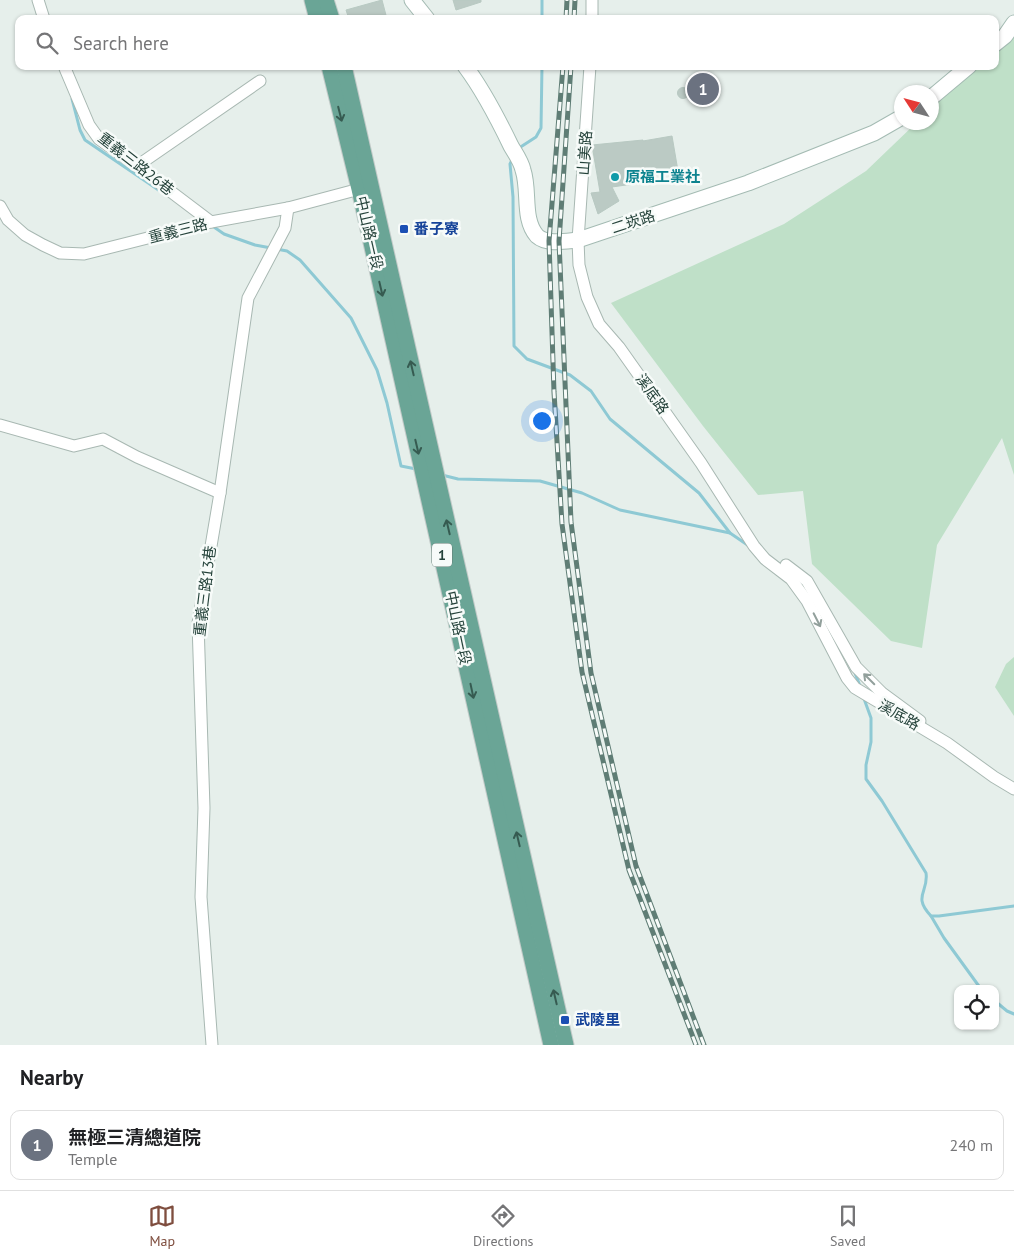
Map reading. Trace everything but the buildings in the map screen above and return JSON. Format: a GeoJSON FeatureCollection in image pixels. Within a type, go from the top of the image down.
{"type":"FeatureCollection","features":[{"type":"Feature","properties":{"kind":"main road"},"geometry":{"type":"LineString","coordinates":[[312,0],[316,15]]}},
{"type":"Feature","properties":{"kind":"main road"},"geometry":{"type":"LineString","coordinates":[[326,0],[331,15]]}},
{"type":"Feature","properties":{"kind":"main road","name":"中山路一段"},"geometry":{"type":"LineString","coordinates":[[330,70],[365,187]]}},
{"type":"Feature","properties":{"kind":"main road","name":"中山路一段"},"geometry":{"type":"LineString","coordinates":[[345,70],[365,187],[517,866],[551,1045]]}},
{"type":"Feature","properties":{"kind":"main road","name":"中山路一段"},"geometry":{"type":"LineString","coordinates":[[517,866],[566,1045]]}},
{"type":"Feature","properties":{"kind":"street"},"geometry":{"type":"LineString","coordinates":[[38,0],[43,15]]}},
{"type":"Feature","properties":{"kind":"street"},"geometry":{"type":"LineString","coordinates":[[412,0],[424,15]]}},
{"type":"Feature","properties":{"kind":"street"},"geometry":{"type":"LineString","coordinates":[[592,0],[592,15]]}},
{"type":"Feature","properties":{"kind":"street"},"geometry":{"type":"LineString","coordinates":[[999,41],[1014,23]]}},
{"type":"Feature","properties":{"kind":"street","name":"重義三路26巷"},"geometry":{"type":"LineString","coordinates":[[66,70],[89,125],[100,139],[211,222]]}},
{"type":"Feature","properties":{"kind":"street","name":"二崁路"},"geometry":{"type":"LineString","coordinates":[[468,70],[506,134],[524,170],[529,225],[539,238],[550,241],[578,240],[748,184],[874,133],[894,122]]}},
{"type":"Feature","properties":{"kind":"street","name":"山美路"},"geometry":{"type":"LineString","coordinates":[[578,240],[590,70]]}},
{"type":"Feature","properties":{"kind":"street"},"geometry":{"type":"LineString","coordinates":[[939,91],[965,70]]}},
{"type":"Feature","properties":{"kind":"street"},"geometry":{"type":"LineString","coordinates":[[137,166],[260,82]]}},
{"type":"Feature","properties":{"kind":"street","name":"重義三路"},"geometry":{"type":"LineString","coordinates":[[0,206],[8,220],[25,234],[60,253],[84,254],[211,222],[288,208],[365,187]]}},
{"type":"Feature","properties":{"kind":"street","name":"重義三路13巷"},"geometry":{"type":"LineString","coordinates":[[212,1045],[201,896],[204,808],[198,623],[220,493],[248,298],[285,228],[288,208]]}},
{"type":"Feature","properties":{"kind":"street","name":"溪底路"},"geometry":{"type":"LineString","coordinates":[[578,240],[578,266],[587,298],[599,324],[619,347],[701,463],[752,543],[765,560],[791,579],[807,601],[846,678],[855,688],[871,699],[947,744],[1014,789]]}},
{"type":"Feature","properties":{"kind":"street"},"geometry":{"type":"LineString","coordinates":[[0,425],[74,446],[103,439],[137,457],[220,493]]}},
{"type":"Feature","properties":{"kind":"street","name":"溪底路"},"geometry":{"type":"LineString","coordinates":[[752,543],[807,581],[856,667],[882,693],[910,712],[947,744]]}},
{"type":"Feature","properties":{"kind":"green space"},"geometry":{"type":"Polygon","coordinates":[[[1014,28],[1014,475],[1002,438],[937,545],[922,648],[891,641],[812,564],[803,491],[758,495],[703,426],[611,303],[784,224],[866,171],[909,130],[939,130],[939,101],[971,70],[999,70],[999,43],[1014,28]]]}},
{"type":"Feature","properties":{"kind":"green space"},"geometry":{"type":"Polygon","coordinates":[[[1014,657],[1014,716],[995,687],[1006,664],[1014,657]]]}},
{"type":"Feature","properties":{"kind":"waterway"},"geometry":{"type":"LineString","coordinates":[[542,0],[542,15]]}},
{"type":"Feature","properties":{"kind":"waterway"},"geometry":{"type":"LineString","coordinates":[[519,148],[536,137],[541,128],[542,70]]}},
{"type":"Feature","properties":{"kind":"waterway"},"geometry":{"type":"LineString","coordinates":[[72,99],[80,130],[85,140],[160,191]]}},
{"type":"Feature","properties":{"kind":"waterway"},"geometry":{"type":"LineString","coordinates":[[513,158],[510,164],[513,197],[514,346],[527,359],[570,375],[591,391],[610,419],[699,493],[730,533],[749,546]]}},
{"type":"Feature","properties":{"kind":"waterway"},"geometry":{"type":"LineString","coordinates":[[211,225],[224,234],[255,245],[287,251],[300,260],[351,318],[377,370],[387,403],[401,466],[416,469]]}},
{"type":"Feature","properties":{"kind":"waterway"},"geometry":{"type":"LineString","coordinates":[[442,475],[458,479],[540,481],[582,493],[620,510],[730,533]]}},
{"type":"Feature","properties":{"kind":"waterway"},"geometry":{"type":"LineString","coordinates":[[855,673],[860,686]]}},
{"type":"Feature","properties":{"kind":"waterway"},"geometry":{"type":"LineString","coordinates":[[863,696],[871,718],[871,742],[866,765],[866,779],[882,801],[926,873],[922,899],[925,909],[931,916],[939,916],[1014,906]]}},
{"type":"Feature","properties":{"kind":"waterway"},"geometry":{"type":"LineString","coordinates":[[931,916],[944,938],[978,985]]}},
{"type":"Feature","properties":{"kind":"waterway"},"geometry":{"type":"LineString","coordinates":[[999,1004],[1014,1014]]}},
{"type":"Feature","properties":{"kind":"railway"},"geometry":{"type":"LineString","coordinates":[[566,15],[567,0]]}},
{"type":"Feature","properties":{"kind":"railway"},"geometry":{"type":"LineString","coordinates":[[574,15],[575,0]]}},
{"type":"Feature","properties":{"kind":"railway"},"geometry":{"type":"LineString","coordinates":[[563,70],[549,241],[554,392],[562,524],[582,672],[629,870],[696,1045]]}},
{"type":"Feature","properties":{"kind":"railway"},"geometry":{"type":"LineString","coordinates":[[571,70],[559,241],[571,522],[591,673],[636,866],[704,1045]]}},
{"type":"Feature","properties":{"kind":"place","name":"無極三清總道院"},"geometry":{"type":"Point","coordinates":[703,89]}},
{"type":"Feature","properties":{"kind":"place","name":"原福工業社"},"geometry":{"type":"Point","coordinates":[615,177]}},
{"type":"Feature","properties":{"kind":"place","name":"番子寮"},"geometry":{"type":"Point","coordinates":[404,229]}},
{"type":"Feature","properties":{"kind":"place","name":"武陵里"},"geometry":{"type":"Point","coordinates":[565,1020]}}]}
